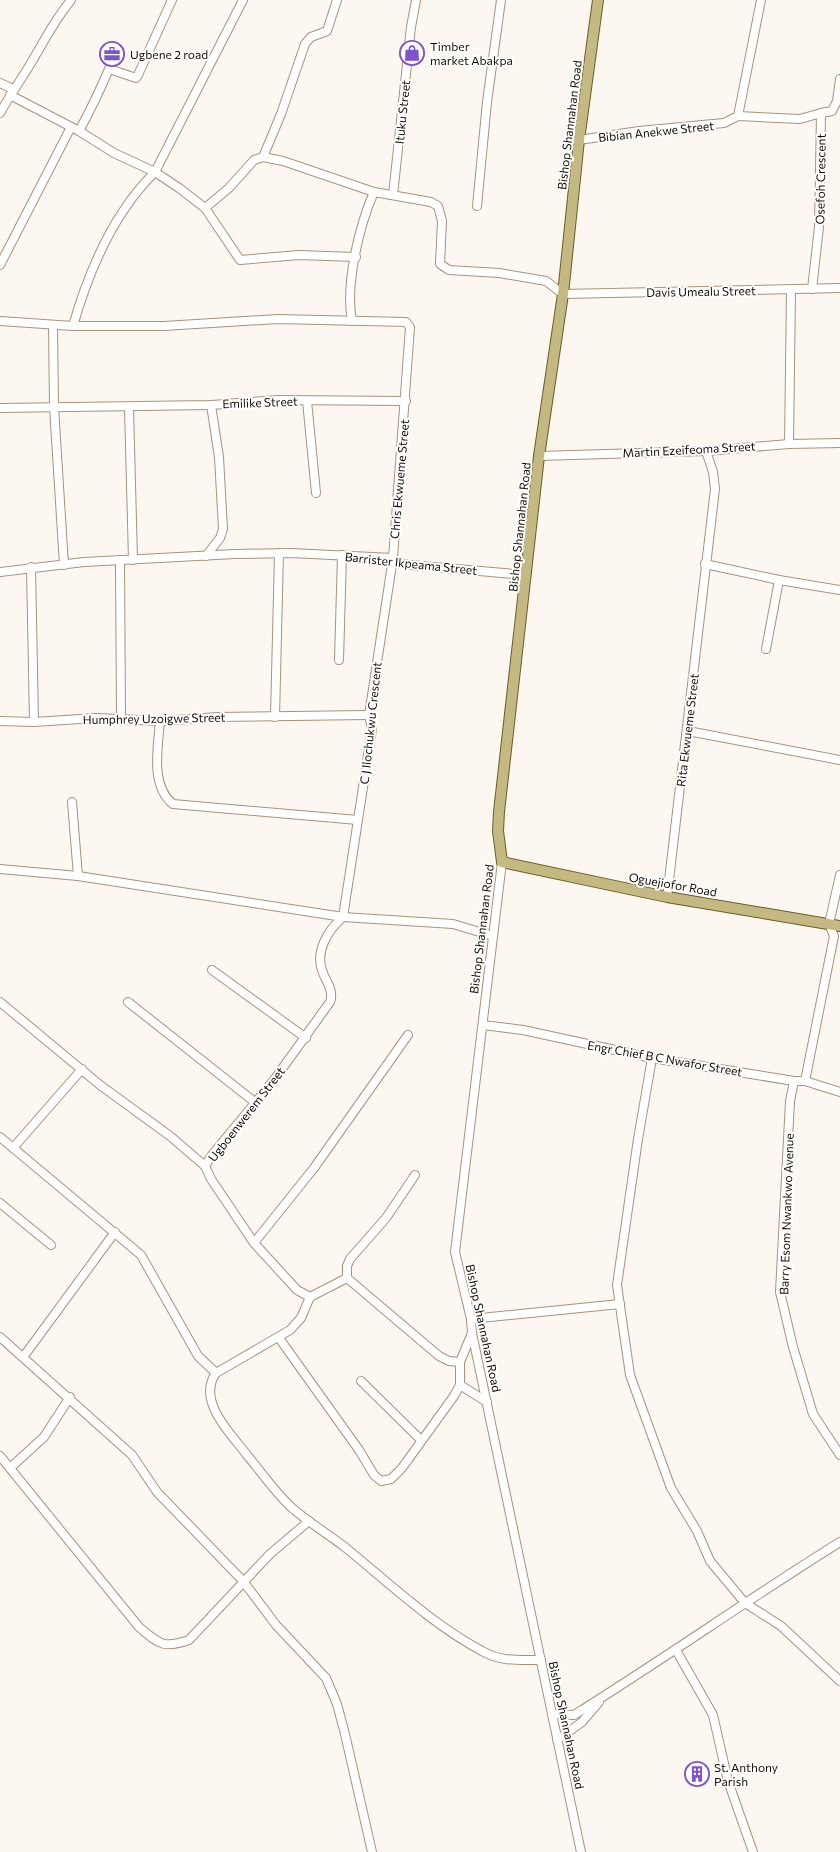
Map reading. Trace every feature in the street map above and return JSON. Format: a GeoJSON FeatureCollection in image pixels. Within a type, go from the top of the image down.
{"type":"FeatureCollection","features":[{"type":"Feature","properties":{"kind":"main road","name":"Bishop Shannahan Road"},"geometry":{"type":"LineString","coordinates":[[502,862],[498,831],[499,812],[539,456],[563,294],[579,140],[598,0]]}},
{"type":"Feature","properties":{"kind":"main road","name":"Oguejiofor Road"},"geometry":{"type":"LineString","coordinates":[[502,862],[667,897],[840,926]]}},
{"type":"Feature","properties":{"kind":"street"},"geometry":{"type":"LineString","coordinates":[[0,113],[54,22],[71,0]]}},
{"type":"Feature","properties":{"kind":"street"},"geometry":{"type":"LineString","coordinates":[[0,264],[75,129],[92,111],[93,100],[109,69],[136,78],[172,0]]}},
{"type":"Feature","properties":{"kind":"street"},"geometry":{"type":"LineString","coordinates":[[73,326],[81,298],[118,216],[135,191],[155,172],[243,0]]}},
{"type":"Feature","properties":{"kind":"street"},"geometry":{"type":"LineString","coordinates":[[263,157],[278,121],[305,44],[311,37],[327,31],[337,0]]}},
{"type":"Feature","properties":{"kind":"street","name":"Ituku Street"},"geometry":{"type":"LineString","coordinates":[[393,195],[411,27],[416,0]]}},
{"type":"Feature","properties":{"kind":"street"},"geometry":{"type":"LineString","coordinates":[[478,206],[487,102],[501,0]]}},
{"type":"Feature","properties":{"kind":"street"},"geometry":{"type":"LineString","coordinates":[[738,116],[761,0]]}},
{"type":"Feature","properties":{"kind":"street"},"geometry":{"type":"LineString","coordinates":[[821,113],[832,111],[837,101],[840,79]]}},
{"type":"Feature","properties":{"kind":"street"},"geometry":{"type":"LineString","coordinates":[[0,83],[11,92],[114,153],[155,172],[205,208],[240,260],[299,255],[356,257]]}},
{"type":"Feature","properties":{"kind":"street","name":"Bibian Anekwe Street"},"geometry":{"type":"LineString","coordinates":[[579,140],[639,131],[724,123],[738,116],[800,119],[821,113]]}},
{"type":"Feature","properties":{"kind":"street","name":"Osefoh Crescent"},"geometry":{"type":"LineString","coordinates":[[812,289],[819,227],[821,113]]}},
{"type":"Feature","properties":{"kind":"street"},"geometry":{"type":"LineString","coordinates":[[205,208],[229,188],[254,160],[263,157],[283,161],[374,192],[431,202],[438,206],[442,221],[439,259],[440,264],[444,268],[499,273],[546,282],[563,294]]}},
{"type":"Feature","properties":{"kind":"street"},"geometry":{"type":"LineString","coordinates":[[0,322],[73,326],[164,326],[278,320],[352,321],[349,306],[356,257],[366,213],[374,192]]}},
{"type":"Feature","properties":{"kind":"street","name":"Davis Umealu Street"},"geometry":{"type":"LineString","coordinates":[[563,294],[840,288]]}},
{"type":"Feature","properties":{"kind":"street"},"geometry":{"type":"LineString","coordinates":[[789,444],[791,290]]}},
{"type":"Feature","properties":{"kind":"street","name":"Chris Ekwueme Street"},"geometry":{"type":"LineString","coordinates":[[352,321],[406,322],[410,327],[393,558]]}},
{"type":"Feature","properties":{"kind":"street"},"geometry":{"type":"LineString","coordinates":[[53,325],[54,407],[64,565]]}},
{"type":"Feature","properties":{"kind":"street"},"geometry":{"type":"LineString","coordinates":[[307,400],[316,493]]}},
{"type":"Feature","properties":{"kind":"street","name":"Emilike Street"},"geometry":{"type":"LineString","coordinates":[[206,556],[220,538],[223,528],[219,457],[211,405],[258,401],[406,401]]}},
{"type":"Feature","properties":{"kind":"street"},"geometry":{"type":"LineString","coordinates":[[0,408],[211,405]]}},
{"type":"Feature","properties":{"kind":"street"},"geometry":{"type":"LineString","coordinates":[[129,407],[134,560]]}},
{"type":"Feature","properties":{"kind":"street","name":"Martin Ezeifeoma Street"},"geometry":{"type":"LineString","coordinates":[[539,456],[840,443]]}},
{"type":"Feature","properties":{"kind":"street","name":"Rita Ekwueme Street"},"geometry":{"type":"LineString","coordinates":[[667,897],[688,732],[705,564],[715,489],[714,472],[706,450]]}},
{"type":"Feature","properties":{"kind":"street"},"geometry":{"type":"LineString","coordinates":[[275,717],[279,553]]}},
{"type":"Feature","properties":{"kind":"street","name":"Barrister Ikpeama Street"},"geometry":{"type":"LineString","coordinates":[[206,556],[279,553],[393,558],[398,563],[410,565],[526,575]]}},
{"type":"Feature","properties":{"kind":"street"},"geometry":{"type":"LineString","coordinates":[[339,660],[342,555]]}},
{"type":"Feature","properties":{"kind":"street"},"geometry":{"type":"LineString","coordinates":[[0,572],[30,567],[120,560],[206,556]]}},
{"type":"Feature","properties":{"kind":"street","name":"C J Ilochukwu Crescent"},"geometry":{"type":"LineString","coordinates":[[343,917],[372,729],[369,715],[393,558]]}},
{"type":"Feature","properties":{"kind":"street"},"geometry":{"type":"LineString","coordinates":[[120,560],[121,718]]}},
{"type":"Feature","properties":{"kind":"street"},"geometry":{"type":"LineString","coordinates":[[705,564],[780,580],[840,590]]}},
{"type":"Feature","properties":{"kind":"street"},"geometry":{"type":"LineString","coordinates":[[30,567],[34,722]]}},
{"type":"Feature","properties":{"kind":"street"},"geometry":{"type":"LineString","coordinates":[[766,649],[780,580]]}},
{"type":"Feature","properties":{"kind":"street","name":"Humphrey Uzoigwe Street"},"geometry":{"type":"LineString","coordinates":[[0,721],[34,722],[121,718],[160,721],[218,717],[369,715]]}},
{"type":"Feature","properties":{"kind":"street"},"geometry":{"type":"LineString","coordinates":[[160,721],[158,750],[160,789],[166,799],[173,804],[358,820]]}},
{"type":"Feature","properties":{"kind":"street"},"geometry":{"type":"LineString","coordinates":[[688,732],[840,760]]}},
{"type":"Feature","properties":{"kind":"street"},"geometry":{"type":"LineString","coordinates":[[72,802],[78,876]]}},
{"type":"Feature","properties":{"kind":"street","name":"Bishop Shannahan Road"},"geometry":{"type":"LineString","coordinates":[[502,862],[493,936],[486,1024],[455,1252],[471,1319],[472,1333],[581,1852]]}},
{"type":"Feature","properties":{"kind":"street"},"geometry":{"type":"LineString","coordinates":[[0,869],[78,876],[343,917],[453,924],[493,936]]}},
{"type":"Feature","properties":{"kind":"street"},"geometry":{"type":"LineString","coordinates":[[805,1081],[834,936],[829,924],[840,875]]}},
{"type":"Feature","properties":{"kind":"street","name":"Ugboenwerem Street"},"geometry":{"type":"LineString","coordinates":[[310,1297],[297,1290],[254,1243],[211,1179],[206,1166],[212,1155],[256,1103],[293,1052],[306,1038],[332,996],[322,971],[322,950],[332,926],[343,917]]}},
{"type":"Feature","properties":{"kind":"street"},"geometry":{"type":"LineString","coordinates":[[212,970],[306,1038]]}},
{"type":"Feature","properties":{"kind":"street"},"geometry":{"type":"LineString","coordinates":[[0,1002],[206,1166]]}},
{"type":"Feature","properties":{"kind":"street"},"geometry":{"type":"LineString","coordinates":[[128,1002],[256,1103]]}},
{"type":"Feature","properties":{"kind":"street","name":"Engr Chief B C Nwafor Street"},"geometry":{"type":"LineString","coordinates":[[486,1024],[652,1058],[794,1081],[805,1081],[840,1092]]}},
{"type":"Feature","properties":{"kind":"street"},"geometry":{"type":"LineString","coordinates":[[254,1243],[314,1168],[408,1035]]}},
{"type":"Feature","properties":{"kind":"street"},"geometry":{"type":"LineString","coordinates":[[652,1058],[620,1252],[617,1285],[630,1375],[671,1488],[697,1531],[710,1561],[745,1603],[781,1626],[840,1681]]}},
{"type":"Feature","properties":{"kind":"street"},"geometry":{"type":"LineString","coordinates":[[13,1148],[82,1069]]}},
{"type":"Feature","properties":{"kind":"street","name":"Barry Esom Nwankwo Avenue"},"geometry":{"type":"LineString","coordinates":[[794,1081],[790,1101],[780,1292],[793,1347],[813,1414],[840,1455]]}},
{"type":"Feature","properties":{"kind":"street"},"geometry":{"type":"LineString","coordinates":[[0,1137],[141,1255],[198,1356],[216,1373]]}},
{"type":"Feature","properties":{"kind":"street"},"geometry":{"type":"LineString","coordinates":[[416,1175],[386,1218],[350,1259],[347,1266],[347,1278],[439,1356],[460,1362]]}},
{"type":"Feature","properties":{"kind":"street"},"geometry":{"type":"LineString","coordinates":[[0,1204],[50,1245]]}},
{"type":"Feature","properties":{"kind":"street"},"geometry":{"type":"LineString","coordinates":[[24,1356],[115,1232]]}},
{"type":"Feature","properties":{"kind":"street"},"geometry":{"type":"LineString","coordinates":[[347,1278],[310,1297],[301,1318],[279,1338],[216,1373],[211,1380],[210,1390],[214,1407],[228,1434],[247,1454],[261,1476],[292,1508],[332,1537],[433,1619],[483,1652],[506,1660],[541,1660]]}},
{"type":"Feature","properties":{"kind":"street"},"geometry":{"type":"LineString","coordinates":[[471,1319],[620,1304]]}},
{"type":"Feature","properties":{"kind":"street"},"geometry":{"type":"LineString","coordinates":[[279,1338],[359,1450],[374,1475],[381,1481],[391,1478],[396,1473],[439,1419],[460,1385],[460,1362],[472,1333]]}},
{"type":"Feature","properties":{"kind":"street"},"geometry":{"type":"LineString","coordinates":[[0,1337],[24,1356],[132,1455],[157,1492],[243,1581],[281,1630],[326,1678],[331,1688],[345,1734],[372,1852]]}},
{"type":"Feature","properties":{"kind":"street"},"geometry":{"type":"LineString","coordinates":[[361,1381],[421,1440]]}},
{"type":"Feature","properties":{"kind":"street"},"geometry":{"type":"LineString","coordinates":[[460,1385],[487,1402]]}},
{"type":"Feature","properties":{"kind":"street"},"geometry":{"type":"LineString","coordinates":[[10,1468],[44,1437],[70,1398]]}},
{"type":"Feature","properties":{"kind":"street"},"geometry":{"type":"LineString","coordinates":[[0,1456],[139,1627],[159,1644],[173,1646],[189,1640],[270,1554],[310,1521]]}},
{"type":"Feature","properties":{"kind":"street"},"geometry":{"type":"LineString","coordinates":[[552,1714],[574,1715],[840,1542]]}},
{"type":"Feature","properties":{"kind":"street"},"geometry":{"type":"LineString","coordinates":[[676,1650],[713,1715],[728,1781],[753,1852]]}},
{"type":"Feature","properties":{"kind":"street"},"geometry":{"type":"LineString","coordinates":[[557,1740],[582,1722],[603,1697]]}},
{"type":"Feature","properties":{"kind":"place","name":"Timber market Abakpa"},"geometry":{"type":"Point","coordinates":[412,53]}},
{"type":"Feature","properties":{"kind":"place","name":"Ugbene 2 road"},"geometry":{"type":"Point","coordinates":[112,54]}},
{"type":"Feature","properties":{"kind":"place","name":"St. Anthony Parish"},"geometry":{"type":"Point","coordinates":[697,1774]}}]}
